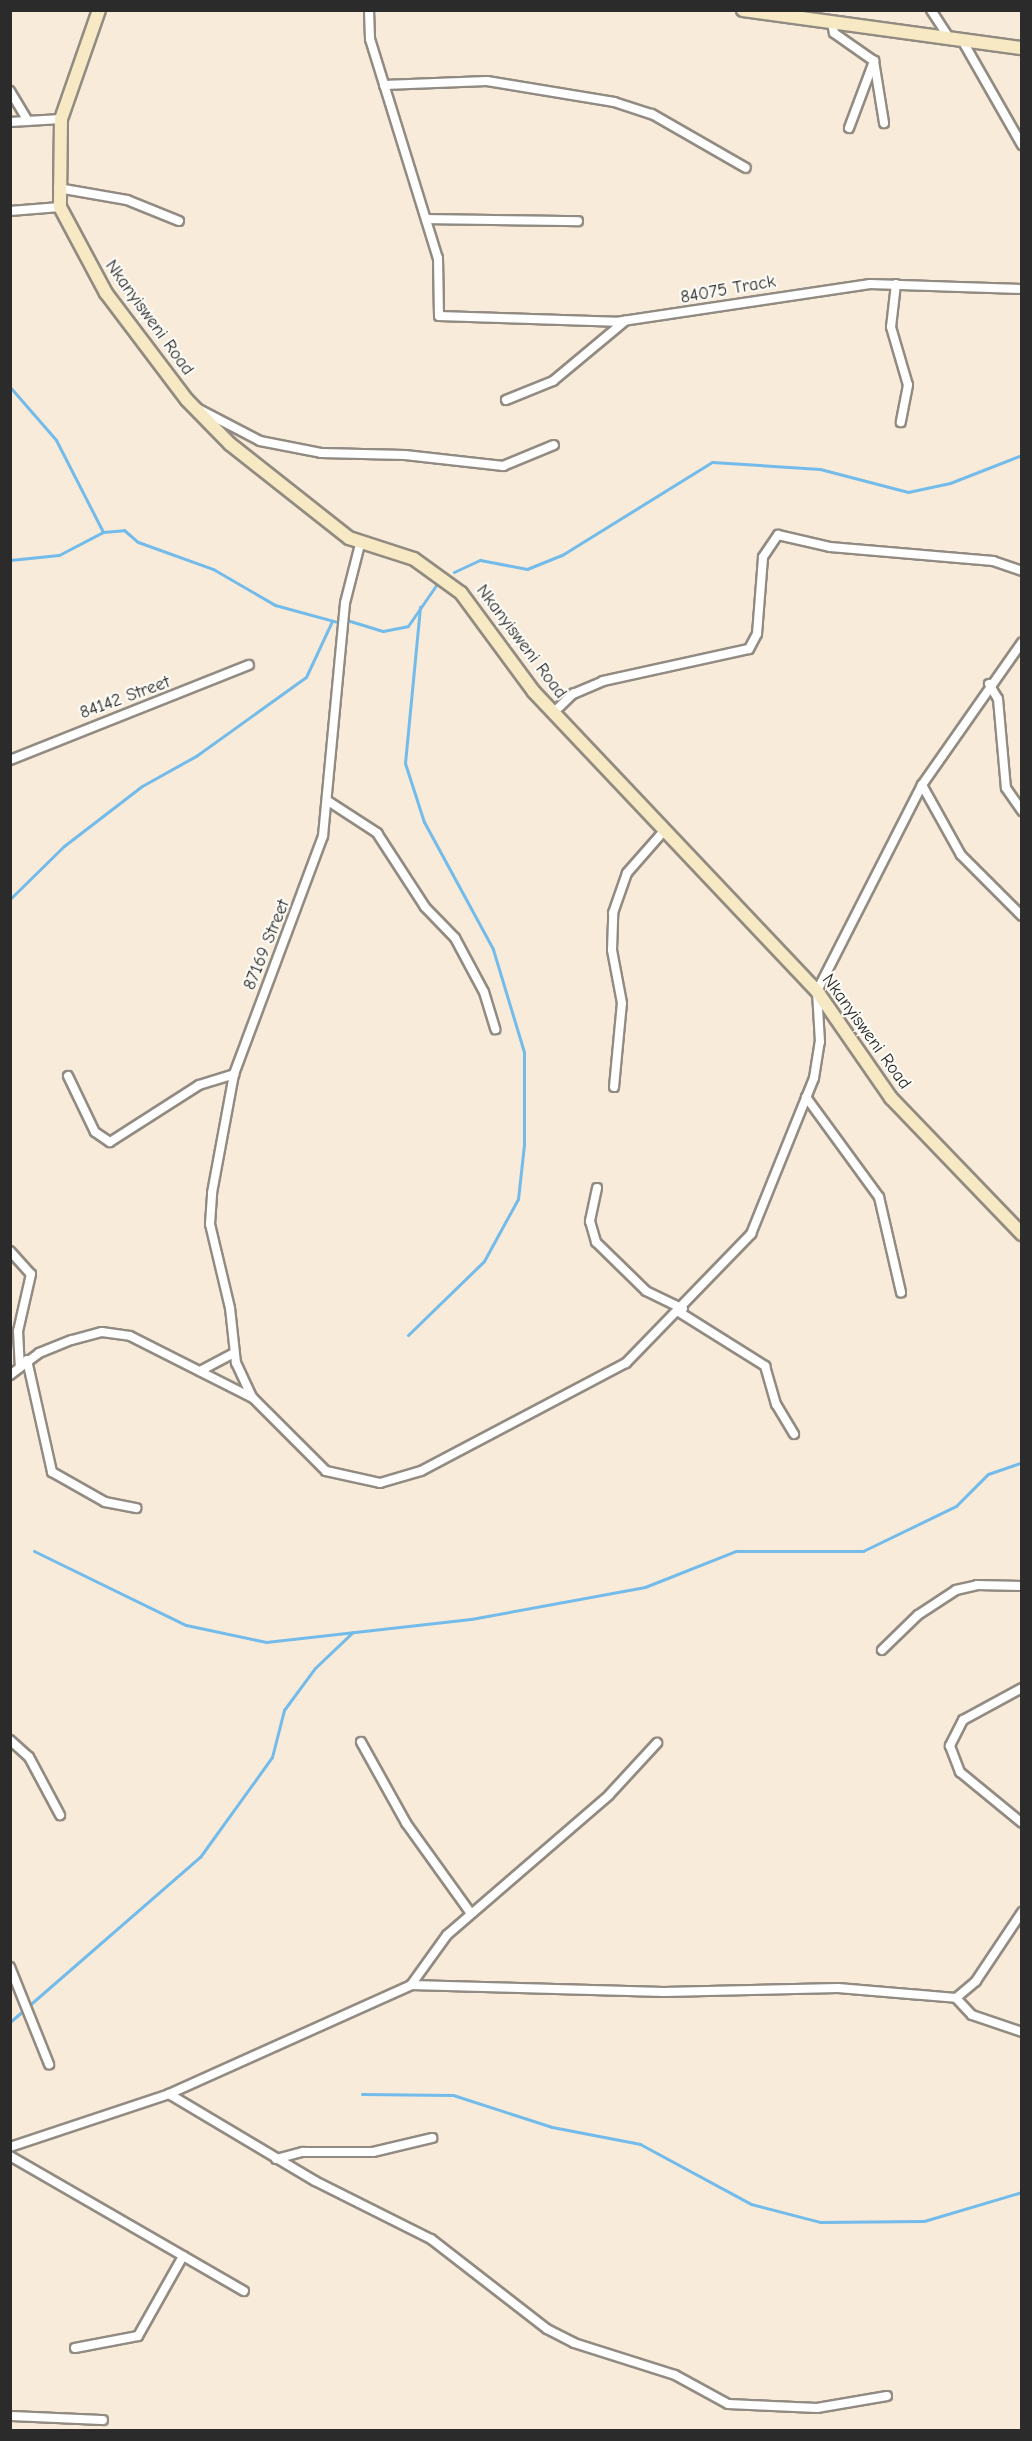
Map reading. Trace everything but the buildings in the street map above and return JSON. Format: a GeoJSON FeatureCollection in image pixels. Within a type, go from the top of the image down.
{"type":"FeatureCollection","features":[{"type":"Feature","properties":{"kind":"street","name":"Nkanyisweni Road"},"geometry":{"type":"LineString","coordinates":[[99,10],[61,119],[58,188],[60,207],[106,293],[192,406],[230,444],[360,544],[414,560],[451,583],[553,713],[663,832],[817,991],[898,1107],[1022,1234]]}},
{"type":"Feature","properties":{"kind":"street"},"geometry":{"type":"LineString","coordinates":[[369,10],[370,39],[426,219],[579,220]]}},
{"type":"Feature","properties":{"kind":"street"},"geometry":{"type":"LineString","coordinates":[[743,10],[1022,48]]}},
{"type":"Feature","properties":{"kind":"street"},"geometry":{"type":"LineString","coordinates":[[932,10],[956,39],[1022,145]]}},
{"type":"Feature","properties":{"kind":"street"},"geometry":{"type":"LineString","coordinates":[[832,22],[834,33],[874,61],[884,123]]}},
{"type":"Feature","properties":{"kind":"street"},"geometry":{"type":"LineString","coordinates":[[849,128],[874,61]]}},
{"type":"Feature","properties":{"kind":"street"},"geometry":{"type":"LineString","coordinates":[[384,85],[487,81],[614,102],[652,114],[746,168]]}},
{"type":"Feature","properties":{"kind":"street"},"geometry":{"type":"LineString","coordinates":[[10,91],[28,121]]}},
{"type":"Feature","properties":{"kind":"street"},"geometry":{"type":"LineString","coordinates":[[10,122],[61,119]]}},
{"type":"Feature","properties":{"kind":"street"},"geometry":{"type":"LineString","coordinates":[[58,188],[127,200],[179,221]]}},
{"type":"Feature","properties":{"kind":"street"},"geometry":{"type":"LineString","coordinates":[[10,211],[60,207]]}},
{"type":"Feature","properties":{"kind":"street","name":"84075 Track"},"geometry":{"type":"LineString","coordinates":[[426,219],[438,258],[439,316],[625,321],[858,285],[896,284],[1022,289]]}},
{"type":"Feature","properties":{"kind":"street"},"geometry":{"type":"LineString","coordinates":[[896,284],[891,327],[909,385],[901,422]]}},
{"type":"Feature","properties":{"kind":"street"},"geometry":{"type":"LineString","coordinates":[[506,400],[553,381],[625,321]]}},
{"type":"Feature","properties":{"kind":"street"},"geometry":{"type":"LineString","coordinates":[[192,406],[260,441],[321,453],[405,454],[503,466],[554,445]]}},
{"type":"Feature","properties":{"kind":"street"},"geometry":{"type":"LineString","coordinates":[[553,713],[573,694],[603,681],[749,649],[757,634],[763,557],[778,535],[830,547],[993,561],[1022,571]]}},
{"type":"Feature","properties":{"kind":"street","name":"87169 Street"},"geometry":{"type":"LineString","coordinates":[[253,1398],[234,1353],[210,1213],[234,1074],[310,882],[327,801],[343,617],[360,544]]}},
{"type":"Feature","properties":{"kind":"street"},"geometry":{"type":"LineString","coordinates":[[10,1375],[23,1363],[72,1340],[111,1332],[130,1336],[253,1398],[326,1471],[364,1483],[394,1481],[612,1373],[681,1311],[751,1234],[806,1097],[818,1059],[817,991],[922,785],[989,684],[1022,642]]}},
{"type":"Feature","properties":{"kind":"street","name":"84142 Street"},"geometry":{"type":"LineString","coordinates":[[10,760],[249,665]]}},
{"type":"Feature","properties":{"kind":"street"},"geometry":{"type":"LineString","coordinates":[[989,684],[998,699],[1006,788],[1022,811]]}},
{"type":"Feature","properties":{"kind":"street"},"geometry":{"type":"LineString","coordinates":[[922,785],[961,855],[1022,916]]}},
{"type":"Feature","properties":{"kind":"street"},"geometry":{"type":"LineString","coordinates":[[327,801],[377,833],[425,908],[455,938],[488,1001],[495,1029]]}},
{"type":"Feature","properties":{"kind":"street"},"geometry":{"type":"LineString","coordinates":[[614,1087],[622,1003],[612,950],[613,913],[627,873],[663,832]]}},
{"type":"Feature","properties":{"kind":"street"},"geometry":{"type":"LineString","coordinates":[[68,1076],[94,1132],[110,1142],[199,1085],[234,1074]]}},
{"type":"Feature","properties":{"kind":"street"},"geometry":{"type":"LineString","coordinates":[[806,1097],[879,1197],[901,1292]]}},
{"type":"Feature","properties":{"kind":"street"},"geometry":{"type":"LineString","coordinates":[[597,1188],[590,1221],[596,1242],[646,1291],[765,1366],[776,1404],[795,1434]]}},
{"type":"Feature","properties":{"kind":"street"},"geometry":{"type":"LineString","coordinates":[[10,1251],[31,1274],[18,1331],[23,1363],[52,1472],[105,1502],[136,1508]]}},
{"type":"Feature","properties":{"kind":"street"},"geometry":{"type":"LineString","coordinates":[[200,1371],[234,1353]]}},
{"type":"Feature","properties":{"kind":"street"},"geometry":{"type":"LineString","coordinates":[[882,1650],[918,1615],[956,1590],[977,1585],[1022,1586]]}},
{"type":"Feature","properties":{"kind":"street"},"geometry":{"type":"LineString","coordinates":[[1022,1688],[963,1720],[950,1746],[960,1772],[1022,1823]]}},
{"type":"Feature","properties":{"kind":"street"},"geometry":{"type":"LineString","coordinates":[[10,1740],[29,1757],[60,1815]]}},
{"type":"Feature","properties":{"kind":"street"},"geometry":{"type":"LineString","coordinates":[[360,1742],[406,1823],[470,1912]]}},
{"type":"Feature","properties":{"kind":"street"},"geometry":{"type":"LineString","coordinates":[[411,1985],[431,1953],[470,1912],[609,1795],[657,1743]]}},
{"type":"Feature","properties":{"kind":"street"},"geometry":{"type":"LineString","coordinates":[[956,1998],[976,1981],[1022,1912]]}},
{"type":"Feature","properties":{"kind":"street"},"geometry":{"type":"LineString","coordinates":[[10,1967],[49,2064]]}},
{"type":"Feature","properties":{"kind":"street"},"geometry":{"type":"LineString","coordinates":[[10,2147],[169,2094],[411,1985],[664,1992],[838,1988],[956,1998],[972,2015],[1022,2032]]}},
{"type":"Feature","properties":{"kind":"street"},"geometry":{"type":"LineString","coordinates":[[169,2094],[276,2159],[431,2239],[561,2337],[675,2375],[717,2400],[786,2408],[887,2396]]}},
{"type":"Feature","properties":{"kind":"street"},"geometry":{"type":"LineString","coordinates":[[276,2159],[303,2152],[373,2152],[432,2138]]}},
{"type":"Feature","properties":{"kind":"street"},"geometry":{"type":"LineString","coordinates":[[10,2156],[244,2291]]}},
{"type":"Feature","properties":{"kind":"street"},"geometry":{"type":"LineString","coordinates":[[75,2348],[138,2336],[183,2256]]}},
{"type":"Feature","properties":{"kind":"street"},"geometry":{"type":"LineString","coordinates":[[10,2416],[103,2420]]}},
{"type":"Feature","properties":{"kind":"waterway"},"geometry":{"type":"LineString","coordinates":[[10,387],[56,440],[103,532],[124,530],[138,542],[213,569],[275,605],[337,622]]}},
{"type":"Feature","properties":{"kind":"waterway"},"geometry":{"type":"LineString","coordinates":[[454,572],[480,560],[527,569],[562,555],[712,462],[820,469],[908,492],[950,483],[1022,455]]}},
{"type":"Feature","properties":{"kind":"waterway"},"geometry":{"type":"LineString","coordinates":[[10,560],[59,555],[103,532]]}},
{"type":"Feature","properties":{"kind":"waterway"},"geometry":{"type":"LineString","coordinates":[[350,621],[383,631],[408,626],[437,584]]}},
{"type":"Feature","properties":{"kind":"waterway"},"geometry":{"type":"LineString","coordinates":[[408,1335],[484,1261],[518,1199],[524,1145],[524,1052],[493,949],[424,822],[405,763],[420,607]]}},
{"type":"Feature","properties":{"kind":"waterway"},"geometry":{"type":"LineString","coordinates":[[10,899],[64,846],[142,786],[196,756],[306,677],[332,621]]}},
{"type":"Feature","properties":{"kind":"waterway"},"geometry":{"type":"LineString","coordinates":[[34,1551],[186,1625],[266,1642],[471,1619],[645,1587],[736,1551],[863,1551],[956,1506],[988,1474],[1022,1462]]}},
{"type":"Feature","properties":{"kind":"waterway"},"geometry":{"type":"LineString","coordinates":[[10,2022],[200,1857],[272,1757],[284,1710],[315,1668],[353,1632]]}},
{"type":"Feature","properties":{"kind":"waterway"},"geometry":{"type":"LineString","coordinates":[[362,2094],[453,2095],[552,2127],[640,2144],[751,2204],[820,2222],[924,2221],[1022,2192]]}}]}
